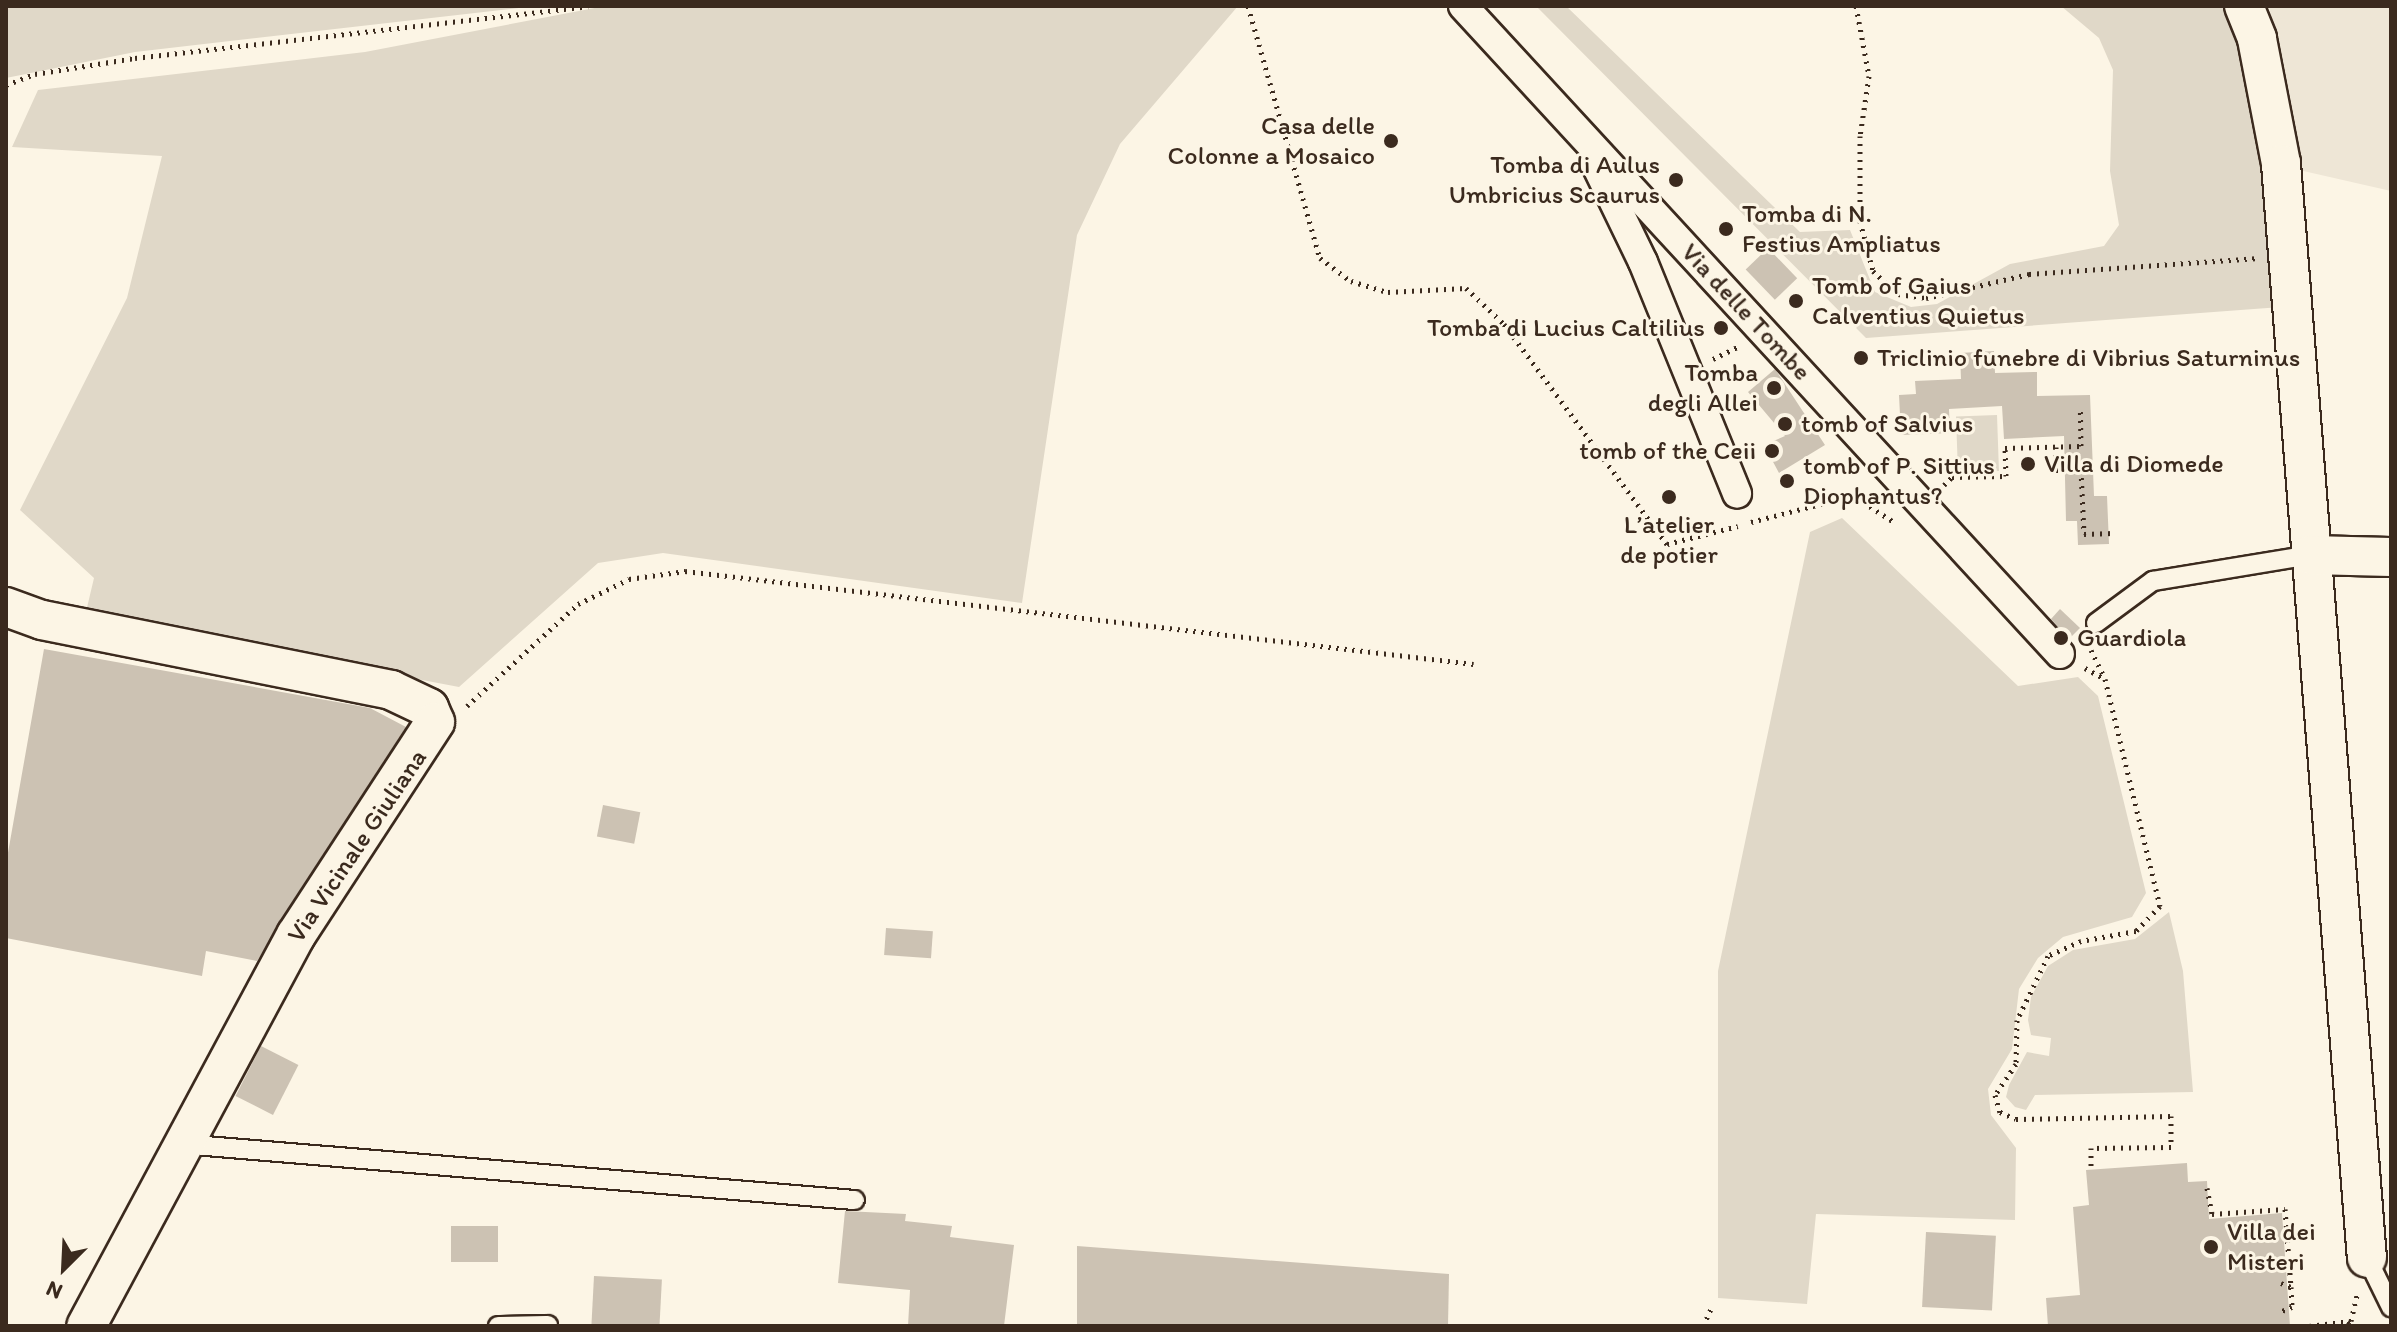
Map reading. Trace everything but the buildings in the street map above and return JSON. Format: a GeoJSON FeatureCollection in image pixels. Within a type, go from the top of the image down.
{"type":"FeatureCollection","features":[{"type":"Feature","properties":{"kind":"street","name":"Via delle Tombe"},"geometry":{"type":"LineString","coordinates":[[1463,6],[2060,654]]}},
{"type":"Feature","properties":{"kind":"street"},"geometry":{"type":"LineString","coordinates":[[2244,6],[2257,39],[2281,164],[2367,1258]]}},
{"type":"Feature","properties":{"kind":"street"},"geometry":{"type":"LineString","coordinates":[[1580,134],[1643,262],[1737,494]]}},
{"type":"Feature","properties":{"kind":"street"},"geometry":{"type":"LineString","coordinates":[[2310,555],[2391,557]]}},
{"type":"Feature","properties":{"kind":"street","name":"Via Vicinale Giuliana"},"geometry":{"type":"LineString","coordinates":[[6,607],[42,620],[391,690],[429,708],[435,722],[296,935],[86,1326]]}},
{"type":"Feature","properties":{"kind":"lane"},"geometry":{"type":"LineString","coordinates":[[2096,623],[2153,581],[2310,555]]}},
{"type":"Feature","properties":{"kind":"lane"},"geometry":{"type":"LineString","coordinates":[[182,1144],[855,1200]]}},
{"type":"Feature","properties":{"kind":"lane"},"geometry":{"type":"LineString","coordinates":[[2367,1258],[2391,1307]]}},
{"type":"Feature","properties":{"kind":"lane"},"geometry":{"type":"LineString","coordinates":[[498,1326],[548,1325]]}},
{"type":"Feature","properties":{"kind":"path"},"geometry":{"type":"LineString","coordinates":[[6,85],[35,74],[135,58],[588,6]]}},
{"type":"Feature","properties":{"kind":"path"},"geometry":{"type":"LineString","coordinates":[[1248,6],[1320,258],[1376,289],[1456,286],[1489,306],[1667,544],[1844,498],[1870,506],[1904,531]]}},
{"type":"Feature","properties":{"kind":"path"},"geometry":{"type":"LineString","coordinates":[[1856,6],[1869,76],[1860,136],[1860,221],[1873,271],[1898,294],[1926,298],[2029,274],[2288,257]]}},
{"type":"Feature","properties":{"kind":"path"},"geometry":{"type":"LineString","coordinates":[[1945,483],[1952,477],[2006,476],[2005,448],[2081,446],[2080,407]]}},
{"type":"Feature","properties":{"kind":"path"},"geometry":{"type":"LineString","coordinates":[[2056,447],[2056,470],[2081,470],[2084,534],[2114,533]]}},
{"type":"Feature","properties":{"kind":"path"},"geometry":{"type":"LineString","coordinates":[[435,722],[463,710],[578,604],[629,579],[685,571],[1474,664]]}},
{"type":"Feature","properties":{"kind":"path"},"geometry":{"type":"LineString","coordinates":[[2091,1169],[2091,1148],[2171,1147],[2171,1116],[2016,1119],[2000,1112],[1995,1095],[2019,1047],[2017,1020],[2048,956],[2081,941],[2136,931],[2160,906],[2105,679],[2093,652]]}},
{"type":"Feature","properties":{"kind":"path"},"geometry":{"type":"LineString","coordinates":[[2060,654],[2105,679]]}},
{"type":"Feature","properties":{"kind":"path"},"geometry":{"type":"LineString","coordinates":[[2207,1188],[2212,1214],[2285,1209],[2292,1307],[2282,1311]]}},
{"type":"Feature","properties":{"kind":"path"},"geometry":{"type":"LineString","coordinates":[[2281,1283],[2291,1287]]}},
{"type":"Feature","properties":{"kind":"path"},"geometry":{"type":"LineString","coordinates":[[1703,1326],[1712,1307]]}},
{"type":"Feature","properties":{"kind":"path"},"geometry":{"type":"LineString","coordinates":[[2309,1326],[2319,1322],[2351,1322]]}},
{"type":"Feature","properties":{"kind":"path"},"geometry":{"type":"LineString","coordinates":[[2333,1326],[2351,1322]]}},
{"type":"Feature","properties":{"kind":"shaded area"},"geometry":{"type":"Polygon","coordinates":[[[536,6],[135,52],[6,78],[6,8],[536,6]]]}},
{"type":"Feature","properties":{"kind":"shaded area"},"geometry":{"type":"Polygon","coordinates":[[[605,6],[1238,6],[1120,144],[1077,235],[1022,603],[663,553],[598,563],[459,687],[85,616],[94,578],[20,510],[127,298],[162,156],[12,147],[38,90],[365,52],[605,6]]]}},
{"type":"Feature","properties":{"kind":"shaded area"},"geometry":{"type":"Polygon","coordinates":[[[1536,6],[1566,6],[1800,232],[1850,230],[1875,292],[1911,307],[1937,304],[2010,264],[2104,246],[2119,225],[2110,171],[2113,70],[2099,38],[2061,6],[2232,6],[2266,138],[2281,307],[1866,338],[1536,6]]]}},
{"type":"Feature","properties":{"kind":"shaded area"},"geometry":{"type":"Polygon","coordinates":[[[2269,6],[2391,6],[2391,191],[2299,170],[2269,6]]]}},
{"type":"Feature","properties":{"kind":"shaded area"},"geometry":{"type":"Polygon","coordinates":[[[1997,415],[1999,471],[1958,472],[1956,416],[1997,415]]]}},
{"type":"Feature","properties":{"kind":"shaded area"},"geometry":{"type":"Polygon","coordinates":[[[1842,518],[2018,686],[2078,677],[2098,696],[2146,893],[2132,917],[2063,937],[2038,958],[2019,989],[2012,1049],[1988,1089],[1991,1115],[2016,1148],[2015,1220],[1816,1214],[1807,1304],[1718,1298],[1718,971],[1810,532],[1842,518]]]}},
{"type":"Feature","properties":{"kind":"shaded area"},"geometry":{"type":"Polygon","coordinates":[[[2169,912],[2183,971],[2193,1092],[2035,1095],[2026,1110],[2015,1107],[2006,1097],[2027,1052],[2049,1056],[2051,1038],[2031,1035],[2028,1020],[2031,997],[2048,966],[2073,950],[2135,939],[2169,912]]]}},
{"type":"Feature","properties":{"kind":"place","name":"Casa delle Colonne a Mosaico"},"geometry":{"type":"Point","coordinates":[1391,141]}},
{"type":"Feature","properties":{"kind":"place","name":"Tomba di Aulus Umbricius Scaurus"},"geometry":{"type":"Point","coordinates":[1676,180]}},
{"type":"Feature","properties":{"kind":"place","name":"Tomba di N. Festius Ampliatus"},"geometry":{"type":"Point","coordinates":[1726,229]}},
{"type":"Feature","properties":{"kind":"place","name":"Tomb of Gaius Calventius Quietus"},"geometry":{"type":"Point","coordinates":[1796,301]}},
{"type":"Feature","properties":{"kind":"place","name":"Tomba di Lucius Caltilius"},"geometry":{"type":"Point","coordinates":[1721,328]}},
{"type":"Feature","properties":{"kind":"place","name":"Triclinio funebre di Vibrius Saturninus"},"geometry":{"type":"Point","coordinates":[1861,358]}},
{"type":"Feature","properties":{"kind":"place","name":"Tomba degli Allei"},"geometry":{"type":"Point","coordinates":[1774,388]}},
{"type":"Feature","properties":{"kind":"place","name":"tomb of Salvius"},"geometry":{"type":"Point","coordinates":[1785,424]}},
{"type":"Feature","properties":{"kind":"place","name":"tomb of the Ceii"},"geometry":{"type":"Point","coordinates":[1772,451]}},
{"type":"Feature","properties":{"kind":"place","name":"Villa di Diomede"},"geometry":{"type":"Point","coordinates":[2028,464]}},
{"type":"Feature","properties":{"kind":"place","name":"tomb of P. Sittius Diophantus?"},"geometry":{"type":"Point","coordinates":[1787,481]}},
{"type":"Feature","properties":{"kind":"place","name":"L’atelier de potier"},"geometry":{"type":"Point","coordinates":[1669,497]}},
{"type":"Feature","properties":{"kind":"place","name":"Guardiola"},"geometry":{"type":"Point","coordinates":[2061,638]}},
{"type":"Feature","properties":{"kind":"place","name":"Villa dei Misteri"},"geometry":{"type":"Point","coordinates":[2211,1247]}}]}
